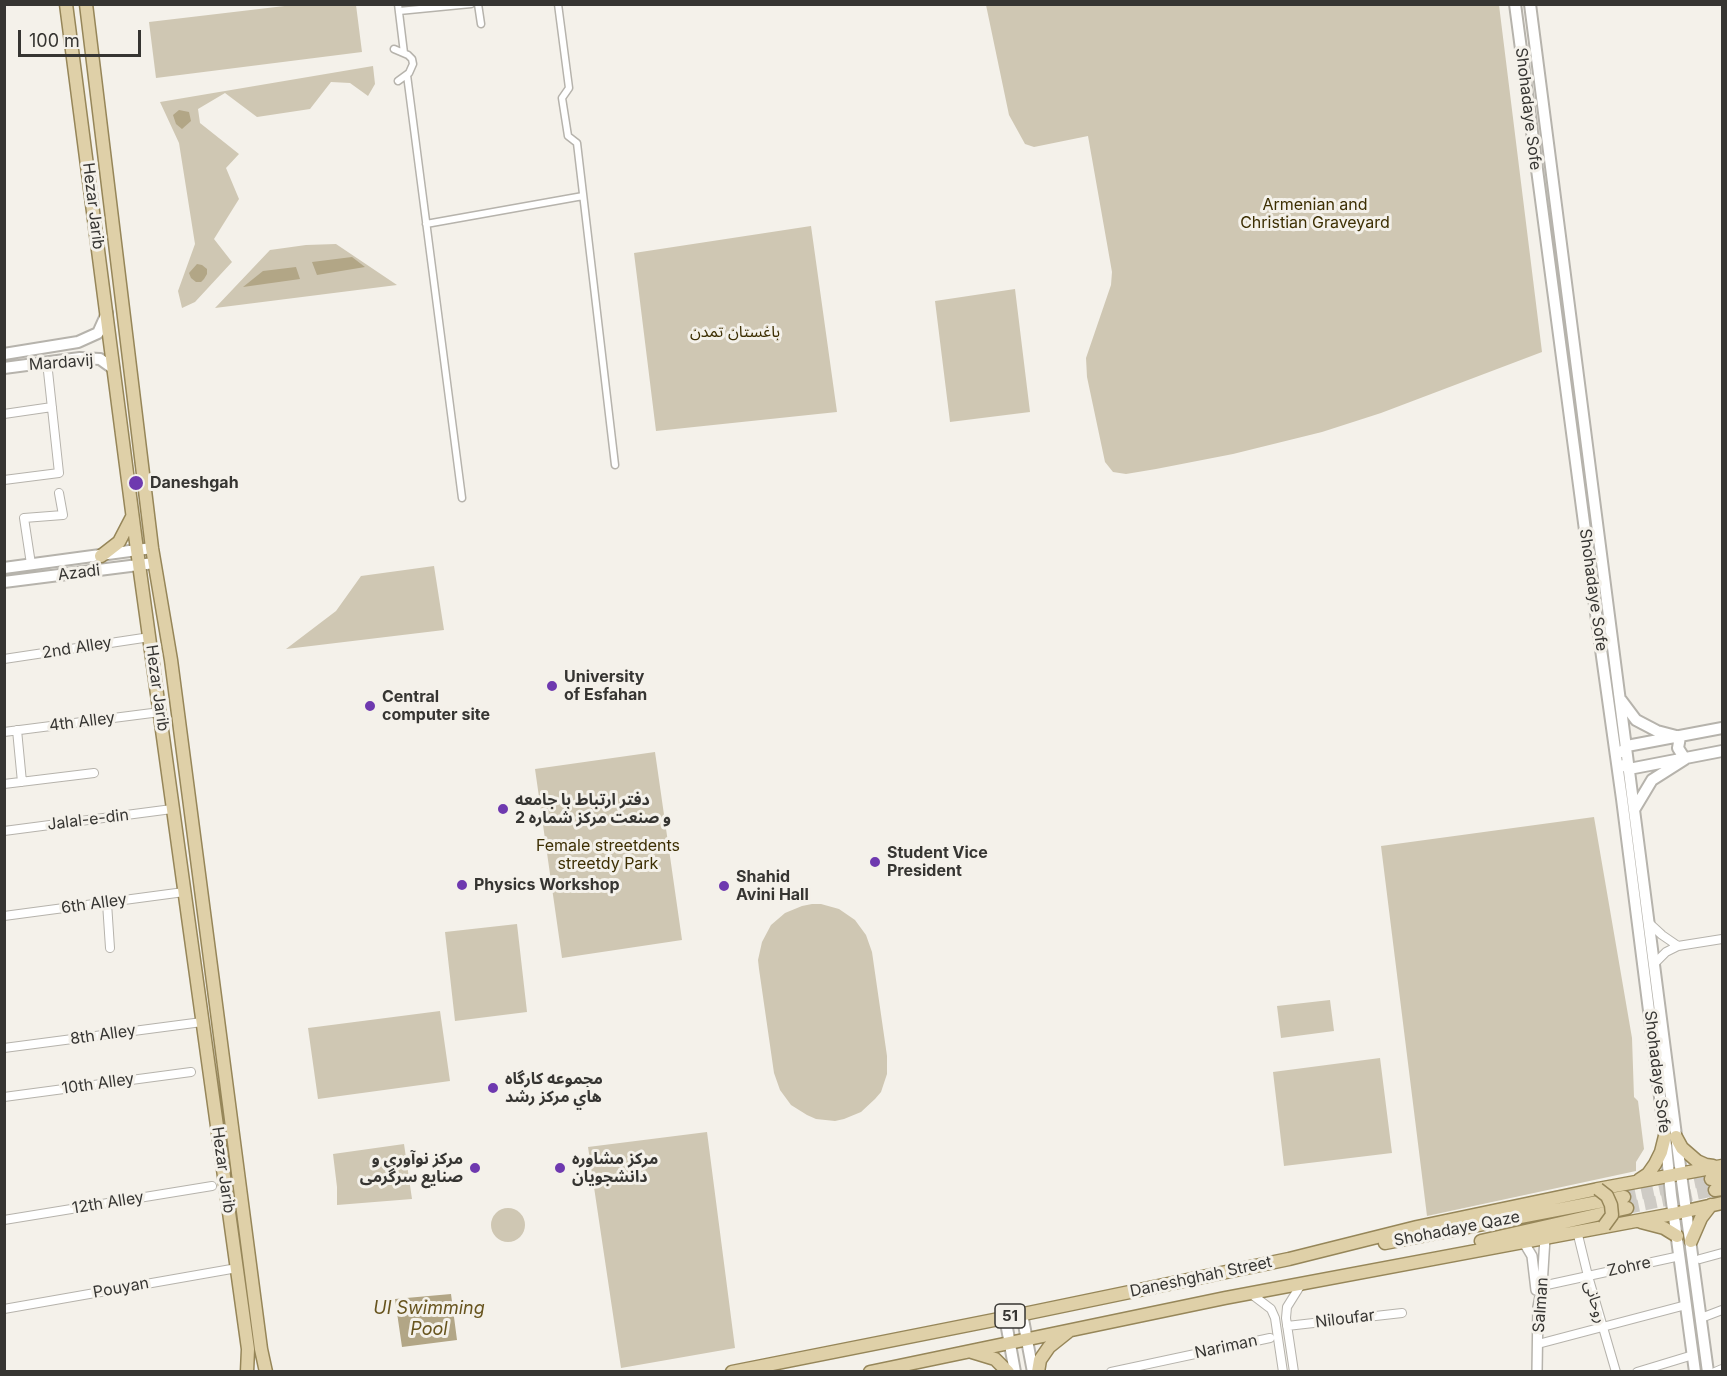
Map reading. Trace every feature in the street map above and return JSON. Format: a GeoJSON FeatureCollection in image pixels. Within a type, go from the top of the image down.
{"type":"FeatureCollection","features":[{"type":"Feature","properties":{"kind":"main road","name":"Hezar Jarib"},"geometry":{"type":"LineString","coordinates":[[66,4],[132,516],[248,1349],[248,1371]]}},
{"type":"Feature","properties":{"kind":"main road","name":"Hezar Jarib"},"geometry":{"type":"LineString","coordinates":[[86,4],[152,548],[171,660],[261,1349],[266,1371]]}},
{"type":"Feature","properties":{"kind":"main road","name":"Shohadaye Sofe"},"geometry":{"type":"LineString","coordinates":[[1515,4],[1616,759],[1675,1175]]}},
{"type":"Feature","properties":{"kind":"main road","name":"Shohadaye Sofe"},"geometry":{"type":"LineString","coordinates":[[1530,4],[1649,923],[1670,1137]]}},
{"type":"Feature","properties":{"kind":"main road"},"geometry":{"type":"LineString","coordinates":[[1535,164],[1551,162]]}},
{"type":"Feature","properties":{"kind":"main road","name":"Mardavij"},"geometry":{"type":"LineString","coordinates":[[4,354],[78,342],[98,333],[107,312]]}},
{"type":"Feature","properties":{"kind":"main road","name":"Mardavij"},"geometry":{"type":"LineString","coordinates":[[4,368],[81,358],[100,359],[114,369]]}},
{"type":"Feature","properties":{"kind":"main road"},"geometry":{"type":"LineString","coordinates":[[101,556],[119,542],[132,516]]}},
{"type":"Feature","properties":{"kind":"main road","name":"Azadi"},"geometry":{"type":"LineString","coordinates":[[4,568],[152,548]]}},
{"type":"Feature","properties":{"kind":"main road","name":"Azadi"},"geometry":{"type":"LineString","coordinates":[[4,582],[154,563]]}},
{"type":"Feature","properties":{"kind":"main road"},"geometry":{"type":"LineString","coordinates":[[1621,700],[1636,720],[1657,731],[1680,737]]}},
{"type":"Feature","properties":{"kind":"main road"},"geometry":{"type":"LineString","coordinates":[[1722,729],[1626,746],[1616,759],[1629,769],[1722,752]]}},
{"type":"Feature","properties":{"kind":"main road"},"geometry":{"type":"LineString","coordinates":[[1680,737],[1678,748],[1685,759]]}},
{"type":"Feature","properties":{"kind":"main road"},"geometry":{"type":"LineString","coordinates":[[1634,810],[1653,780],[1685,759]]}},
{"type":"Feature","properties":{"kind":"main road"},"geometry":{"type":"LineString","coordinates":[[184,889],[201,883]]}},
{"type":"Feature","properties":{"kind":"main road"},"geometry":{"type":"LineString","coordinates":[[1638,1181],[1648,1174],[1670,1137],[1697,1161],[1706,1165],[1718,1178]]}},
{"type":"Feature","properties":{"kind":"main road"},"geometry":{"type":"LineString","coordinates":[[1675,1175],[1684,1192],[1680,1222],[1680,1256],[1695,1371]]}},
{"type":"Feature","properties":{"kind":"main road"},"geometry":{"type":"LineString","coordinates":[[1675,1175],[1671,1196],[1697,1260],[1708,1371]]}},
{"type":"Feature","properties":{"kind":"main road","name":"Daneshghah Street"},"geometry":{"type":"LineString","coordinates":[[732,1371],[1022,1314],[1638,1181],[1675,1175],[1718,1178]]}},
{"type":"Feature","properties":{"kind":"main road"},"geometry":{"type":"LineString","coordinates":[[1598,1189],[1607,1196],[1611,1205],[1612,1215],[1604,1226]]}},
{"type":"Feature","properties":{"kind":"main road","name":"Shohadaye Qaze"},"geometry":{"type":"LineString","coordinates":[[1289,1258],[1625,1202],[1302,1283]]}},
{"type":"Feature","properties":{"kind":"main road"},"geometry":{"type":"LineString","coordinates":[[1691,1241],[1701,1218],[1717,1204]]}},
{"type":"Feature","properties":{"kind":"main road","name":"Daneshghah Street"},"geometry":{"type":"LineString","coordinates":[[1027,1339],[1250,1293],[1604,1226],[1634,1221],[1680,1222],[1717,1204]]}},
{"type":"Feature","properties":{"kind":"main road"},"geometry":{"type":"LineString","coordinates":[[229,1209],[243,1207]]}},
{"type":"Feature","properties":{"kind":"main road"},"geometry":{"type":"LineString","coordinates":[[1634,1221],[1664,1228],[1680,1222]]}},
{"type":"Feature","properties":{"kind":"main road"},"geometry":{"type":"LineString","coordinates":[[1022,1314],[1033,1371]]}},
{"type":"Feature","properties":{"kind":"main road"},"geometry":{"type":"LineString","coordinates":[[1005,1317],[1016,1371]]}},
{"type":"Feature","properties":{"kind":"main road"},"geometry":{"type":"LineString","coordinates":[[1038,1371],[1040,1360],[1049,1347],[1072,1329]]}},
{"type":"Feature","properties":{"kind":"main road","name":"51"},"geometry":{"type":"LineString","coordinates":[[870,1371],[1027,1339]]}},
{"type":"Feature","properties":{"kind":"main road"},"geometry":{"type":"LineString","coordinates":[[970,1352],[995,1359],[1008,1371]]}},
{"type":"Feature","properties":{"kind":"street"},"geometry":{"type":"LineString","coordinates":[[404,53],[398,8],[471,4]]}},
{"type":"Feature","properties":{"kind":"street"},"geometry":{"type":"LineString","coordinates":[[478,4],[481,24]]}},
{"type":"Feature","properties":{"kind":"street"},"geometry":{"type":"LineString","coordinates":[[558,4],[569,88],[562,98],[568,136],[577,142],[615,465]]}},
{"type":"Feature","properties":{"kind":"street"},"geometry":{"type":"LineString","coordinates":[[394,49],[404,53],[413,64],[407,75],[398,81]]}},
{"type":"Feature","properties":{"kind":"street"},"geometry":{"type":"LineString","coordinates":[[407,75],[462,498]]}},
{"type":"Feature","properties":{"kind":"street"},"geometry":{"type":"LineString","coordinates":[[426,224],[583,196]]}},
{"type":"Feature","properties":{"kind":"street"},"geometry":{"type":"LineString","coordinates":[[4,480],[59,473],[47,362]]}},
{"type":"Feature","properties":{"kind":"street"},"geometry":{"type":"LineString","coordinates":[[4,414],[52,407]]}},
{"type":"Feature","properties":{"kind":"street"},"geometry":{"type":"LineString","coordinates":[[31,564],[24,518],[63,516],[59,493]]}},
{"type":"Feature","properties":{"kind":"street","name":"2nd Alley"},"geometry":{"type":"LineString","coordinates":[[4,659],[150,637]]}},
{"type":"Feature","properties":{"kind":"street","name":"4th Alley"},"geometry":{"type":"LineString","coordinates":[[4,732],[160,712]]}},
{"type":"Feature","properties":{"kind":"street"},"geometry":{"type":"LineString","coordinates":[[17,730],[22,782]]}},
{"type":"Feature","properties":{"kind":"street"},"geometry":{"type":"LineString","coordinates":[[4,784],[94,774]]}},
{"type":"Feature","properties":{"kind":"street","name":"Jalal-e-din"},"geometry":{"type":"LineString","coordinates":[[4,831],[172,809]]}},
{"type":"Feature","properties":{"kind":"street","name":"6th Alley"},"geometry":{"type":"LineString","coordinates":[[4,916],[107,903],[184,889]]}},
{"type":"Feature","properties":{"kind":"street"},"geometry":{"type":"LineString","coordinates":[[107,903],[110,948]]}},
{"type":"Feature","properties":{"kind":"street"},"geometry":{"type":"LineString","coordinates":[[1649,923],[1678,946]]}},
{"type":"Feature","properties":{"kind":"street"},"geometry":{"type":"LineString","coordinates":[[1654,964],[1666,952],[1678,946],[1722,939]]}},
{"type":"Feature","properties":{"kind":"street","name":"8th Alley"},"geometry":{"type":"LineString","coordinates":[[4,1048],[202,1022]]}},
{"type":"Feature","properties":{"kind":"street","name":"10th Alley"},"geometry":{"type":"LineString","coordinates":[[4,1097],[191,1072]]}},
{"type":"Feature","properties":{"kind":"street","name":"12th Alley"},"geometry":{"type":"LineString","coordinates":[[4,1220],[212,1186]]}},
{"type":"Feature","properties":{"kind":"street","name":"روحانی"},"geometry":{"type":"LineString","coordinates":[[1577,1232],[1616,1371]]}},
{"type":"Feature","properties":{"kind":"street","name":"Salman"},"geometry":{"type":"LineString","coordinates":[[1538,1371],[1538,1307],[1542,1286],[1545,1238]]}},
{"type":"Feature","properties":{"kind":"street"},"geometry":{"type":"LineString","coordinates":[[1523,1241],[1532,1256]]}},
{"type":"Feature","properties":{"kind":"street"},"geometry":{"type":"LineString","coordinates":[[1538,1307],[1532,1250],[1538,1246],[1543,1253]]}},
{"type":"Feature","properties":{"kind":"street"},"geometry":{"type":"LineString","coordinates":[[1697,1260],[1722,1253]]}},
{"type":"Feature","properties":{"kind":"street","name":"Zohre"},"geometry":{"type":"LineString","coordinates":[[1542,1286],[1680,1256]]}},
{"type":"Feature","properties":{"kind":"street","name":"Pouyan"},"geometry":{"type":"LineString","coordinates":[[4,1309],[237,1268]]}},
{"type":"Feature","properties":{"kind":"street"},"geometry":{"type":"LineString","coordinates":[[1294,1371],[1287,1326],[1287,1307],[1302,1283]]}},
{"type":"Feature","properties":{"kind":"street"},"geometry":{"type":"LineString","coordinates":[[1250,1293],[1271,1309],[1275,1318],[1283,1371]]}},
{"type":"Feature","properties":{"kind":"street"},"geometry":{"type":"LineString","coordinates":[[1538,1344],[1686,1305]]}},
{"type":"Feature","properties":{"kind":"street"},"geometry":{"type":"LineString","coordinates":[[1701,1318],[1722,1310]]}},
{"type":"Feature","properties":{"kind":"street","name":"Niloufar"},"geometry":{"type":"LineString","coordinates":[[1287,1326],[1402,1312]]}},
{"type":"Feature","properties":{"kind":"street","name":"Nariman"},"geometry":{"type":"LineString","coordinates":[[1111,1371],[1270,1338]]}},
{"type":"Feature","properties":{"kind":"street"},"geometry":{"type":"LineString","coordinates":[[1637,1371],[1693,1355]]}},
{"type":"Feature","properties":{"kind":"street"},"geometry":{"type":"LineString","coordinates":[[1715,1371],[1722,1369]]}},
{"type":"Feature","properties":{"kind":"green space"},"geometry":{"type":"Polygon","coordinates":[[[293,5],[356,5],[362,52],[156,78],[149,22],[293,5]]]}},
{"type":"Feature","properties":{"kind":"green space","name":"Armenian and Christian Graveyard"},"geometry":{"type":"Polygon","coordinates":[[[986,5],[1499,5],[1542,352],[1381,413],[1322,432],[1233,454],[1156,469],[1126,474],[1113,472],[1105,462],[1087,377],[1086,358],[1111,285],[1112,272],[1088,136],[1034,147],[1025,144],[1009,115],[986,5]]]}},
{"type":"Feature","properties":{"kind":"green space"},"geometry":{"type":"Polygon","coordinates":[[[373,66],[375,84],[368,96],[350,83],[331,82],[310,109],[257,117],[225,93],[198,109],[200,123],[239,154],[226,168],[239,199],[214,239],[232,262],[195,302],[182,308],[178,291],[195,244],[179,143],[160,102],[373,66]]]}},
{"type":"Feature","properties":{"kind":"green space","name":"باغستان تمدن"},"geometry":{"type":"Polygon","coordinates":[[[811,226],[837,412],[656,431],[634,253],[811,226]]]}},
{"type":"Feature","properties":{"kind":"green space"},"geometry":{"type":"Polygon","coordinates":[[[336,244],[397,285],[215,308],[270,250],[336,244]]]}},
{"type":"Feature","properties":{"kind":"green space"},"geometry":{"type":"Polygon","coordinates":[[[1015,289],[1030,412],[950,422],[935,301],[1015,289]]]}},
{"type":"Feature","properties":{"kind":"green space"},"geometry":{"type":"Polygon","coordinates":[[[434,566],[444,630],[286,649],[336,611],[361,576],[434,566]]]}},
{"type":"Feature","properties":{"kind":"green space","name":"Female streetdents streetdy Park"},"geometry":{"type":"Polygon","coordinates":[[[655,752],[682,940],[562,958],[535,769],[655,752]]]}},
{"type":"Feature","properties":{"kind":"green space"},"geometry":{"type":"Polygon","coordinates":[[[1594,817],[1632,1038],[1634,1097],[1638,1101],[1644,1149],[1636,1162],[1636,1171],[1427,1216],[1381,846],[1594,817]]]}},
{"type":"Feature","properties":{"kind":"green space"},"geometry":{"type":"Polygon","coordinates":[[[812,904],[839,909],[855,920],[866,935],[872,952],[887,1056],[887,1074],[881,1092],[861,1112],[835,1121],[816,1119],[807,1115],[791,1105],[780,1090],[774,1073],[758,960],[762,942],[771,925],[785,913],[812,904]]]}},
{"type":"Feature","properties":{"kind":"green space"},"geometry":{"type":"Polygon","coordinates":[[[517,924],[527,1012],[455,1021],[445,932],[517,924]]]}},
{"type":"Feature","properties":{"kind":"green space"},"geometry":{"type":"Polygon","coordinates":[[[1330,1000],[1334,1031],[1281,1038],[1277,1006],[1330,1000]]]}},
{"type":"Feature","properties":{"kind":"green space"},"geometry":{"type":"Polygon","coordinates":[[[440,1011],[450,1081],[318,1099],[308,1028],[440,1011]]]}},
{"type":"Feature","properties":{"kind":"green space"},"geometry":{"type":"Polygon","coordinates":[[[1380,1058],[1392,1153],[1284,1166],[1273,1072],[1380,1058]]]}},
{"type":"Feature","properties":{"kind":"green space"},"geometry":{"type":"Polygon","coordinates":[[[707,1132],[735,1348],[621,1368],[588,1147],[707,1132]]]}},
{"type":"Feature","properties":{"kind":"green space"},"geometry":{"type":"Polygon","coordinates":[[[404,1144],[412,1199],[337,1205],[333,1154],[404,1144]]]}},
{"type":"Feature","properties":{"kind":"green space"},"geometry":{"type":"Polygon","coordinates":[[[508,1208],[520,1213],[525,1225],[520,1237],[508,1242],[496,1237],[491,1225],[496,1213],[508,1208]]]}},
{"type":"Feature","properties":{"kind":"water"},"geometry":{"type":"Polygon","coordinates":[[[179,110],[189,112],[191,121],[182,129],[176,124],[173,115],[179,110]]]}},
{"type":"Feature","properties":{"kind":"water"},"geometry":{"type":"Polygon","coordinates":[[[352,257],[365,267],[317,275],[312,262],[352,257]]]}},
{"type":"Feature","properties":{"kind":"water"},"geometry":{"type":"Polygon","coordinates":[[[197,264],[207,269],[207,274],[201,282],[196,282],[189,273],[197,264]]]}},
{"type":"Feature","properties":{"kind":"water"},"geometry":{"type":"Polygon","coordinates":[[[296,267],[300,279],[243,287],[263,271],[296,267]]]}},
{"type":"Feature","properties":{"kind":"water","name":"UI Swimming Pool"},"geometry":{"type":"Polygon","coordinates":[[[451,1294],[457,1340],[402,1347],[395,1299],[451,1294]]]}},
{"type":"Feature","properties":{"kind":"tunnel"},"geometry":{"type":"LineString","coordinates":[[1624,1197],[1711,1179]]}},
{"type":"Feature","properties":{"kind":"tunnel"},"geometry":{"type":"LineString","coordinates":[[1627,1208],[1715,1190]]}},
{"type":"Feature","properties":{"kind":"place","name":"Daneshgah"},"geometry":{"type":"Point","coordinates":[136,483]}},
{"type":"Feature","properties":{"kind":"place","name":"University of Esfahan"},"geometry":{"type":"Point","coordinates":[552,686]}},
{"type":"Feature","properties":{"kind":"place","name":"Central computer site"},"geometry":{"type":"Point","coordinates":[370,706]}},
{"type":"Feature","properties":{"kind":"place","name":"دفتر ارتباط با جامعه و صنعت مرکز شماره 2"},"geometry":{"type":"Point","coordinates":[503,809]}},
{"type":"Feature","properties":{"kind":"place","name":"Student Vice President"},"geometry":{"type":"Point","coordinates":[875,862]}},
{"type":"Feature","properties":{"kind":"place","name":"Physics Workshop"},"geometry":{"type":"Point","coordinates":[462,885]}},
{"type":"Feature","properties":{"kind":"place","name":"Shahid Avini Hall"},"geometry":{"type":"Point","coordinates":[724,886]}},
{"type":"Feature","properties":{"kind":"place","name":"مجموعه کارگاه هاي مرکز رشد"},"geometry":{"type":"Point","coordinates":[493,1088]}},
{"type":"Feature","properties":{"kind":"place","name":"مرکز نوآوری و صنایع سرگرمی"},"geometry":{"type":"Point","coordinates":[475,1168]}},
{"type":"Feature","properties":{"kind":"place","name":"مرکز مشاوره دانشجویان"},"geometry":{"type":"Point","coordinates":[560,1168]}}]}
